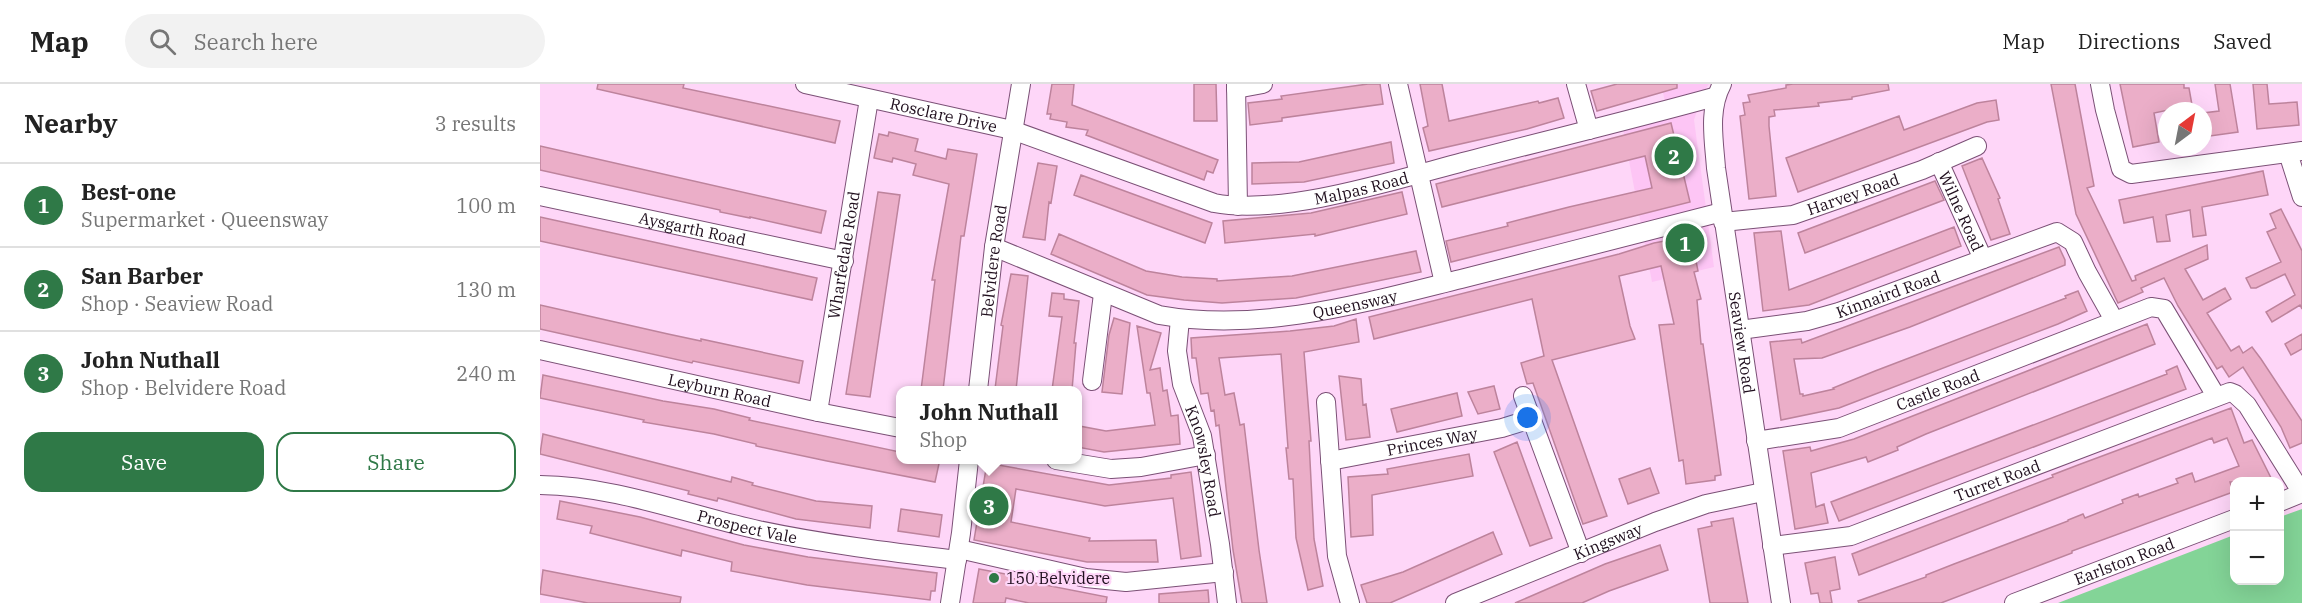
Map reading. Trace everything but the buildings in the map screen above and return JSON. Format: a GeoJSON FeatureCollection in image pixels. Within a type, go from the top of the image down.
{"type":"FeatureCollection","features":[{"type":"Feature","properties":{"kind":"street","name":"Rosclare Drive"},"geometry":{"type":"LineString","coordinates":[[805,84],[852,89],[869,99],[1012,130]]}},
{"type":"Feature","properties":{"kind":"street","name":"Belvidere Road"},"geometry":{"type":"LineString","coordinates":[[978,386],[994,247],[1021,84]]}},
{"type":"Feature","properties":{"kind":"street"},"geometry":{"type":"LineString","coordinates":[[1238,206],[1236,86],[1263,84]]}},
{"type":"Feature","properties":{"kind":"street"},"geometry":{"type":"LineString","coordinates":[[1398,84],[1444,283]]}},
{"type":"Feature","properties":{"kind":"street"},"geometry":{"type":"LineString","coordinates":[[1576,84],[1589,129]]}},
{"type":"Feature","properties":{"kind":"street"},"geometry":{"type":"LineString","coordinates":[[2100,84],[2115,155],[2121,169],[2131,174],[2295,152],[2302,197]]}},
{"type":"Feature","properties":{"kind":"street","name":"Malpas Road"},"geometry":{"type":"LineString","coordinates":[[1012,130],[1214,203],[1259,206],[1317,197],[1419,173],[1589,129],[1718,91]]}},
{"type":"Feature","properties":{"kind":"street","name":"Seaview Road"},"geometry":{"type":"LineString","coordinates":[[1718,91],[1712,124],[1722,217],[1781,603]]}},
{"type":"Feature","properties":{"kind":"street","name":"Wharfedale Road"},"geometry":{"type":"LineString","coordinates":[[818,412],[869,99]]}},
{"type":"Feature","properties":{"kind":"street","name":"Harvey Road"},"geometry":{"type":"LineString","coordinates":[[1722,217],[1792,215],[1836,201],[1977,146]]}},
{"type":"Feature","properties":{"kind":"street","name":"Wilne Road"},"geometry":{"type":"LineString","coordinates":[[1939,162],[1983,259]]}},
{"type":"Feature","properties":{"kind":"street","name":"Aysgarth Road"},"geometry":{"type":"LineString","coordinates":[[540,196],[844,261]]}},
{"type":"Feature","properties":{"kind":"street","name":"Queensway"},"geometry":{"type":"LineString","coordinates":[[994,247],[1103,294],[1159,315],[1180,319],[1224,320],[1313,314],[1374,302],[1444,283],[1722,217]]}},
{"type":"Feature","properties":{"kind":"street","name":"Kinnaird Road"},"geometry":{"type":"LineString","coordinates":[[1740,330],[1807,321],[1839,312],[2057,232],[2073,242],[2114,320]]}},
{"type":"Feature","properties":{"kind":"street"},"geometry":{"type":"LineString","coordinates":[[1092,381],[1103,294]]}},
{"type":"Feature","properties":{"kind":"street","name":"Castle Road"},"geometry":{"type":"LineString","coordinates":[[1756,441],[1839,428],[2151,307],[2164,309],[2216,396]]}},
{"type":"Feature","properties":{"kind":"street","name":"Knowsley Road"},"geometry":{"type":"LineString","coordinates":[[1180,319],[1177,351],[1182,384],[1202,436],[1206,455],[1227,603]]}},
{"type":"Feature","properties":{"kind":"street","name":"Leyburn Road"},"geometry":{"type":"LineString","coordinates":[[540,350],[896,427]]}},
{"type":"Feature","properties":{"kind":"street"},"geometry":{"type":"LineString","coordinates":[[2216,396],[2230,392],[2247,405],[2302,493],[2284,500]]}},
{"type":"Feature","properties":{"kind":"street"},"geometry":{"type":"LineString","coordinates":[[1522,396],[1581,553]]}},
{"type":"Feature","properties":{"kind":"street","name":"Turret Road"},"geometry":{"type":"LineString","coordinates":[[1772,546],[1851,536],[2216,396]]}},
{"type":"Feature","properties":{"kind":"street"},"geometry":{"type":"LineString","coordinates":[[1326,402],[1337,555],[1350,603]]}},
{"type":"Feature","properties":{"kind":"street","name":"Princes Way"},"geometry":{"type":"LineString","coordinates":[[1330,461],[1503,428],[1531,419]]}},
{"type":"Feature","properties":{"kind":"street"},"geometry":{"type":"LineString","coordinates":[[1082,464],[1111,469],[1141,467],[1206,455]]}},
{"type":"Feature","properties":{"kind":"street"},"geometry":{"type":"LineString","coordinates":[[950,603],[968,464]]}},
{"type":"Feature","properties":{"kind":"street","name":"Prospect Vale"},"geometry":{"type":"LineString","coordinates":[[540,485],[569,485],[616,493],[757,529],[835,544],[958,555],[1086,578],[1126,582],[1224,572]]}},
{"type":"Feature","properties":{"kind":"street","name":"Kingsway"},"geometry":{"type":"LineString","coordinates":[[1455,603],[1655,522],[1706,504],[1764,492]]}},
{"type":"Feature","properties":{"kind":"street","name":"Earlston Road"},"geometry":{"type":"LineString","coordinates":[[2014,603],[2230,521]]}},
{"type":"Feature","properties":{"kind":"shaded area"},"geometry":{"type":"Polygon","coordinates":[[[1661,84],[1709,84],[1703,92],[1694,120],[1714,267],[1652,282],[1623,129],[1669,119],[1661,84]]]}},
{"type":"Feature","properties":{"kind":"green space"},"geometry":{"type":"Polygon","coordinates":[[[2302,509],[2302,603],[2058,603],[2230,537],[2230,585],[2284,585],[2284,516],[2302,509]]]}},
{"type":"Feature","properties":{"kind":"place","name":"San Barber"},"geometry":{"type":"Point","coordinates":[1674,156]}},
{"type":"Feature","properties":{"kind":"place","name":"Best-one"},"geometry":{"type":"Point","coordinates":[1685,243]}},
{"type":"Feature","properties":{"kind":"place","name":"John Nuthall"},"geometry":{"type":"Point","coordinates":[989,506]}},
{"type":"Feature","properties":{"kind":"place","name":"150 Belvidere"},"geometry":{"type":"Point","coordinates":[994,578]}}]}
